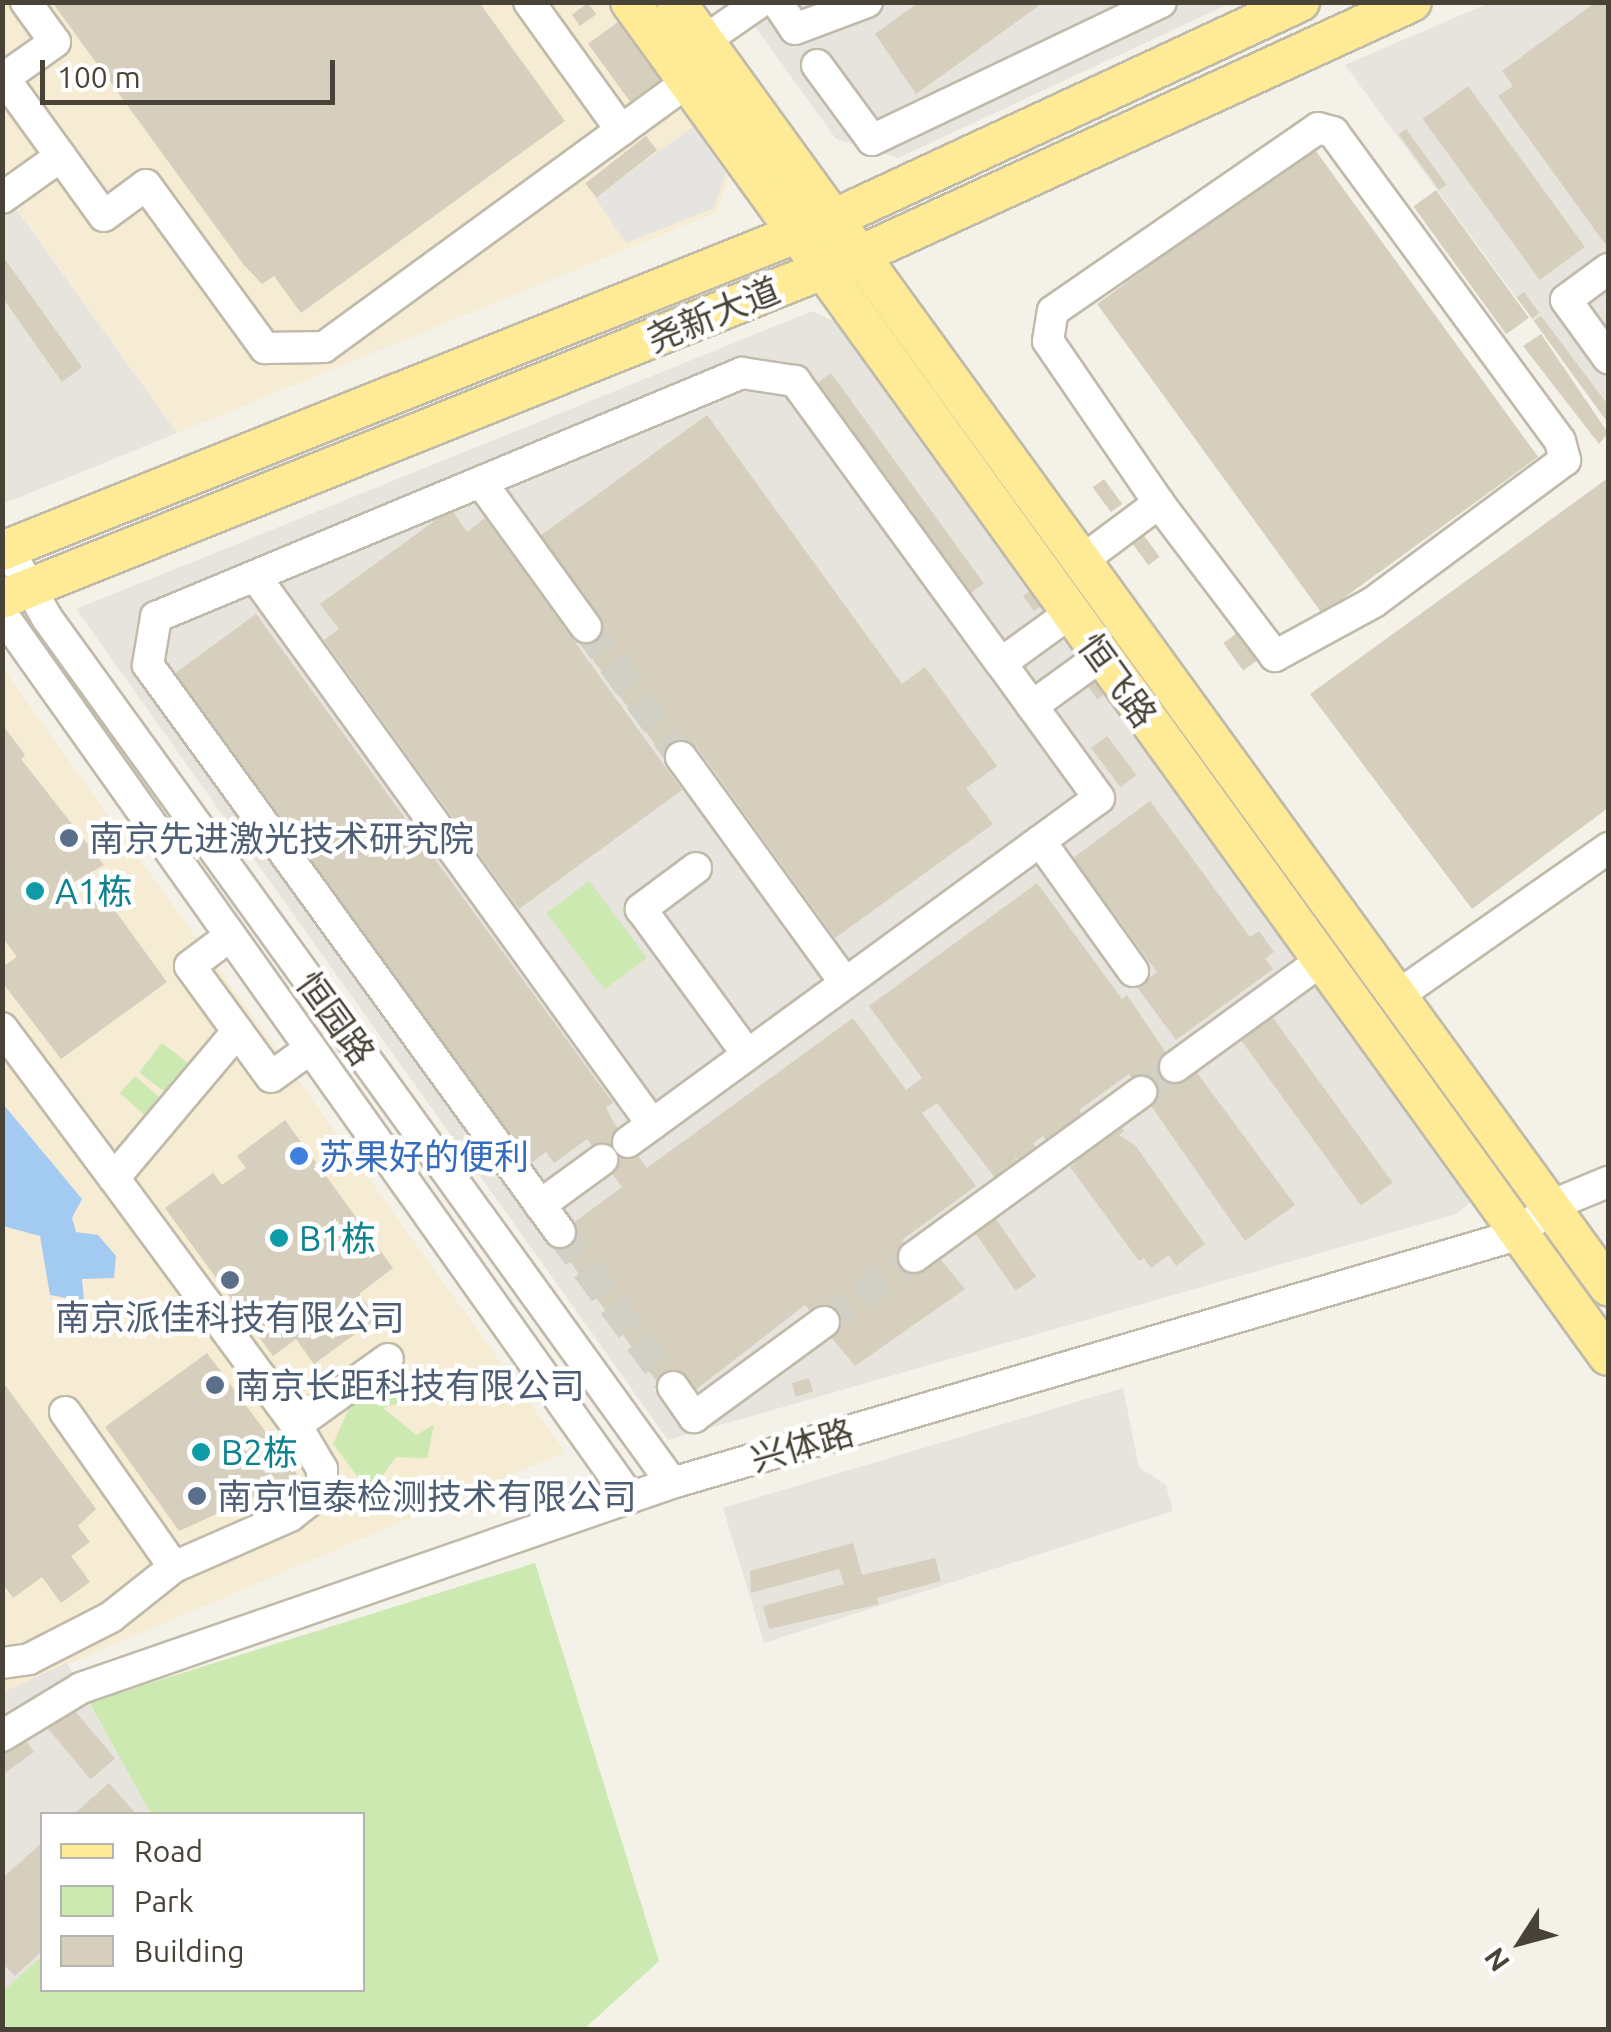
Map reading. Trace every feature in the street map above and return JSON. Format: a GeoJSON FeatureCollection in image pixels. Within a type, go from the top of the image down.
{"type":"FeatureCollection","features":[{"type":"Feature","properties":{"kind":"main road","name":"恒飞路"},"geometry":{"type":"LineString","coordinates":[[630,2],[1608,1356]]}},
{"type":"Feature","properties":{"kind":"main road","name":"恒飞路"},"geometry":{"type":"LineString","coordinates":[[676,2],[1608,1286]]}},
{"type":"Feature","properties":{"kind":"main road","name":"尧新大道"},"geometry":{"type":"LineString","coordinates":[[5,550],[833,219],[1300,2]]}},
{"type":"Feature","properties":{"kind":"main road","name":"尧新大道"},"geometry":{"type":"LineString","coordinates":[[12,601],[860,255],[1412,2]]}},
{"type":"Feature","properties":{"kind":"street"},"geometry":{"type":"LineString","coordinates":[[26,2],[54,42],[4,78],[104,216],[146,186],[265,348],[324,347],[688,82]]}},
{"type":"Feature","properties":{"kind":"street"},"geometry":{"type":"LineString","coordinates":[[529,2],[621,130]]}},
{"type":"Feature","properties":{"kind":"street"},"geometry":{"type":"LineString","coordinates":[[704,41],[760,2]]}},
{"type":"Feature","properties":{"kind":"street"},"geometry":{"type":"LineString","coordinates":[[777,2],[796,29],[867,2]]}},
{"type":"Feature","properties":{"kind":"street"},"geometry":{"type":"LineString","coordinates":[[817,65],[872,140],[1161,2]]}},
{"type":"Feature","properties":{"kind":"street"},"geometry":{"type":"LineString","coordinates":[[1318,128],[1333,132],[1560,441],[1565,460],[1374,602],[1274,656],[1158,503],[1048,340],[1053,312],[1318,128]]}},
{"type":"Feature","properties":{"kind":"street"},"geometry":{"type":"LineString","coordinates":[[2,198],[61,156]]}},
{"type":"Feature","properties":{"kind":"street"},"geometry":{"type":"LineString","coordinates":[[1608,269],[1566,300],[1608,358]]}},
{"type":"Feature","properties":{"kind":"street"},"geometry":{"type":"LineString","coordinates":[[255,576],[640,1133],[1099,798],[795,381],[742,373],[156,617],[148,665],[560,1232]]}},
{"type":"Feature","properties":{"kind":"street"},"geometry":{"type":"LineString","coordinates":[[481,482],[586,626]]}},
{"type":"Feature","properties":{"kind":"street"},"geometry":{"type":"LineString","coordinates":[[1080,562],[1158,503]]}},
{"type":"Feature","properties":{"kind":"street","name":"恒园路"},"geometry":{"type":"LineString","coordinates":[[5,550],[12,601],[230,936],[630,1498]]}},
{"type":"Feature","properties":{"kind":"street","name":"恒园路"},"geometry":{"type":"LineString","coordinates":[[12,601],[336,1018],[672,1483]]}},
{"type":"Feature","properties":{"kind":"street"},"geometry":{"type":"LineString","coordinates":[[1001,664],[1070,613]]}},
{"type":"Feature","properties":{"kind":"street"},"geometry":{"type":"LineString","coordinates":[[1032,706],[1101,656]]}},
{"type":"Feature","properties":{"kind":"street"},"geometry":{"type":"LineString","coordinates":[[681,757],[846,983]]}},
{"type":"Feature","properties":{"kind":"street"},"geometry":{"type":"LineString","coordinates":[[1040,841],[1133,971]]}},
{"type":"Feature","properties":{"kind":"street"},"geometry":{"type":"LineString","coordinates":[[1397,996],[1608,848]]}},
{"type":"Feature","properties":{"kind":"street"},"geometry":{"type":"LineString","coordinates":[[696,868],[640,908],[748,1054]]}},
{"type":"Feature","properties":{"kind":"street"},"geometry":{"type":"LineString","coordinates":[[230,936],[190,966],[271,1076],[336,1018]]}},
{"type":"Feature","properties":{"kind":"street"},"geometry":{"type":"LineString","coordinates":[[1174,1068],[1322,961]]}},
{"type":"Feature","properties":{"kind":"street"},"geometry":{"type":"LineString","coordinates":[[2,1028],[296,1426],[322,1469],[322,1491],[290,1516],[174,1567],[111,1618],[30,1659],[2,1663]]}},
{"type":"Feature","properties":{"kind":"street"},"geometry":{"type":"LineString","coordinates":[[114,1178],[238,1031]]}},
{"type":"Feature","properties":{"kind":"street"},"geometry":{"type":"LineString","coordinates":[[914,1257],[1142,1092]]}},
{"type":"Feature","properties":{"kind":"street"},"geometry":{"type":"LineString","coordinates":[[540,1205],[602,1160]]}},
{"type":"Feature","properties":{"kind":"street","name":"兴体路"},"geometry":{"type":"LineString","coordinates":[[2,1736],[81,1688],[672,1483],[1520,1234],[1550,1206],[1608,1182]]}},
{"type":"Feature","properties":{"kind":"street"},"geometry":{"type":"LineString","coordinates":[[673,1388],[694,1417],[824,1322]]}},
{"type":"Feature","properties":{"kind":"street"},"geometry":{"type":"LineString","coordinates":[[296,1426],[388,1360]]}},
{"type":"Feature","properties":{"kind":"street"},"geometry":{"type":"LineString","coordinates":[[66,1412],[174,1567]]}},
{"type":"Feature","properties":{"kind":"shaded area"},"geometry":{"type":"Polygon","coordinates":[[[2,3],[607,3],[731,172],[717,212],[177,433],[3,189],[2,3]]]}},
{"type":"Feature","properties":{"kind":"shaded area"},"geometry":{"type":"Polygon","coordinates":[[[738,3],[1231,3],[898,158],[836,139],[738,3]]]}},
{"type":"Feature","properties":{"kind":"shaded area"},"geometry":{"type":"Polygon","coordinates":[[[1489,3],[1608,3],[1608,422],[1345,65],[1489,3]]]}},
{"type":"Feature","properties":{"kind":"shaded area"},"geometry":{"type":"Polygon","coordinates":[[[693,127],[726,173],[714,208],[626,243],[595,197],[693,127]]]}},
{"type":"Feature","properties":{"kind":"shaded area"},"geometry":{"type":"Polygon","coordinates":[[[2,189],[177,433],[3,504],[2,504],[2,189]]]}},
{"type":"Feature","properties":{"kind":"shaded area"},"geometry":{"type":"Polygon","coordinates":[[[813,311],[848,329],[1474,1200],[1456,1214],[668,1440],[76,609],[813,311]]]}},
{"type":"Feature","properties":{"kind":"shaded area"},"geometry":{"type":"Polygon","coordinates":[[[2,667],[565,1452],[3,1692],[2,1692],[2,667]]]}},
{"type":"Feature","properties":{"kind":"shaded area"},"geometry":{"type":"Polygon","coordinates":[[[1123,1388],[1139,1467],[1166,1485],[1173,1511],[764,1643],[723,1508],[1123,1388]]]}},
{"type":"Feature","properties":{"kind":"shaded area"},"geometry":{"type":"Polygon","coordinates":[[[67,1663],[150,1812],[40,1812],[40,1958],[3,1991],[3,1692],[67,1663]]]}},
{"type":"Feature","properties":{"kind":"green space"},"geometry":{"type":"Polygon","coordinates":[[[589,881],[647,958],[604,990],[547,913],[589,881]]]}},
{"type":"Feature","properties":{"kind":"green space"},"geometry":{"type":"Polygon","coordinates":[[[162,1043],[191,1066],[168,1095],[139,1072],[162,1043]]]}},
{"type":"Feature","properties":{"kind":"green space"},"geometry":{"type":"Polygon","coordinates":[[[135,1076],[163,1100],[148,1118],[120,1093],[135,1076]]]}},
{"type":"Feature","properties":{"kind":"green space"},"geometry":{"type":"Polygon","coordinates":[[[407,1392],[410,1400],[383,1408],[416,1435],[434,1425],[427,1458],[396,1457],[370,1493],[333,1444],[352,1402],[407,1392]]]}},
{"type":"Feature","properties":{"kind":"green space"},"geometry":{"type":"Polygon","coordinates":[[[535,1563],[659,1961],[584,2029],[3,2029],[3,1991],[40,1958],[40,1992],[365,1992],[365,1812],[150,1812],[89,1702],[535,1563]]]}},
{"type":"Feature","properties":{"kind":"water"},"geometry":{"type":"Polygon","coordinates":[[[3,1104],[82,1199],[72,1218],[76,1232],[98,1235],[116,1256],[114,1278],[82,1279],[84,1301],[50,1295],[40,1236],[3,1226],[3,1104]]]}},
{"type":"Feature","properties":{"kind":"building"},"geometry":{"type":"Polygon","coordinates":[[[52,2],[479,2],[565,121],[301,313],[274,276],[262,284],[243,264],[52,2]]]}},
{"type":"Feature","properties":{"kind":"building"},"geometry":{"type":"Polygon","coordinates":[[[919,2],[1044,2],[916,94],[875,34],[919,2]]]}},
{"type":"Feature","properties":{"kind":"building"},"geometry":{"type":"Polygon","coordinates":[[[1596,2],[1608,2],[1608,248],[1498,96],[1513,86],[1502,71],[1596,2]]]}},
{"type":"Feature","properties":{"kind":"building"},"geometry":{"type":"Polygon","coordinates":[[[588,3],[596,14],[580,26],[572,15],[588,3]]]}},
{"type":"Feature","properties":{"kind":"building"},"geometry":{"type":"Polygon","coordinates":[[[618,22],[660,80],[630,102],[588,44],[618,22]]]}},
{"type":"Feature","properties":{"kind":"building"},"geometry":{"type":"Polygon","coordinates":[[[1468,86],[1585,247],[1540,280],[1423,119],[1468,86]]]}},
{"type":"Feature","properties":{"kind":"building"},"geometry":{"type":"Polygon","coordinates":[[[1406,129],[1447,185],[1439,190],[1399,134],[1406,129]]]}},
{"type":"Feature","properties":{"kind":"building"},"geometry":{"type":"Polygon","coordinates":[[[646,136],[657,150],[596,198],[585,183],[646,136]]]}},
{"type":"Feature","properties":{"kind":"building"},"geometry":{"type":"Polygon","coordinates":[[[1313,147],[1538,457],[1322,614],[1097,304],[1313,147]]]}},
{"type":"Feature","properties":{"kind":"building"},"geometry":{"type":"Polygon","coordinates":[[[1436,190],[1529,318],[1506,334],[1413,206],[1436,190]]]}},
{"type":"Feature","properties":{"kind":"building"},"geometry":{"type":"Polygon","coordinates":[[[2,255],[82,367],[62,382],[2,297],[2,255]]]}},
{"type":"Feature","properties":{"kind":"building"},"geometry":{"type":"Polygon","coordinates":[[[1524,292],[1539,313],[1532,318],[1517,297],[1524,292]]]}},
{"type":"Feature","properties":{"kind":"building"},"geometry":{"type":"Polygon","coordinates":[[[1541,316],[1608,405],[1608,423],[1534,321],[1541,316]]]}},
{"type":"Feature","properties":{"kind":"building"},"geometry":{"type":"Polygon","coordinates":[[[1541,334],[1608,433],[1599,444],[1523,346],[1541,334]]]}},
{"type":"Feature","properties":{"kind":"building"},"geometry":{"type":"Polygon","coordinates":[[[831,373],[984,583],[971,593],[818,382],[831,373]]]}},
{"type":"Feature","properties":{"kind":"building"},"geometry":{"type":"Polygon","coordinates":[[[707,415],[902,684],[925,667],[997,766],[966,788],[993,824],[835,938],[696,746],[670,765],[575,635],[599,617],[540,536],[707,415]]]}},
{"type":"Feature","properties":{"kind":"building"},"geometry":{"type":"Polygon","coordinates":[[[1608,478],[1608,808],[1472,909],[1310,694],[1608,478]]]}},
{"type":"Feature","properties":{"kind":"building"},"geometry":{"type":"Polygon","coordinates":[[[1104,479],[1122,504],[1111,512],[1093,487],[1104,479]]]}},
{"type":"Feature","properties":{"kind":"building"},"geometry":{"type":"Polygon","coordinates":[[[451,509],[467,532],[485,518],[682,790],[519,909],[324,640],[339,629],[320,604],[451,509]]]}},
{"type":"Feature","properties":{"kind":"building"},"geometry":{"type":"Polygon","coordinates":[[[1141,532],[1160,557],[1148,565],[1130,540],[1141,532]]]}},
{"type":"Feature","properties":{"kind":"building"},"geometry":{"type":"Polygon","coordinates":[[[1031,590],[1042,605],[1034,611],[1023,596],[1031,590]]]}},
{"type":"Feature","properties":{"kind":"building"},"geometry":{"type":"Polygon","coordinates":[[[256,614],[613,1103],[606,1107],[612,1120],[647,1168],[853,1018],[906,1090],[922,1078],[869,1006],[1037,883],[1122,999],[1127,995],[1180,1074],[1192,1066],[1295,1205],[1245,1241],[1129,1074],[1079,1110],[1085,1118],[1049,1145],[1043,1136],[1033,1143],[1039,1152],[1024,1163],[1014,1157],[1021,1168],[1000,1184],[937,1103],[922,1113],[976,1186],[902,1240],[921,1266],[936,1254],[965,1289],[855,1366],[805,1305],[694,1391],[685,1378],[665,1393],[553,1238],[622,1187],[587,1139],[554,1163],[546,1152],[527,1166],[170,677],[256,614]]]}},
{"type":"Feature","properties":{"kind":"building"},"geometry":{"type":"Polygon","coordinates":[[[1237,633],[1257,661],[1243,670],[1223,643],[1237,633]]]}},
{"type":"Feature","properties":{"kind":"building"},"geometry":{"type":"Polygon","coordinates":[[[1096,677],[1107,692],[1097,699],[1086,684],[1096,677]]]}},
{"type":"Feature","properties":{"kind":"building","name":"A1栋"},"geometry":{"type":"Polygon","coordinates":[[[2,724],[25,755],[21,759],[104,865],[65,887],[81,910],[103,894],[167,982],[61,1059],[2,982],[2,967],[17,957],[2,937],[2,724]]]}},
{"type":"Feature","properties":{"kind":"building"},"geometry":{"type":"Polygon","coordinates":[[[1107,736],[1136,775],[1121,787],[1091,748],[1107,736]]]}},
{"type":"Feature","properties":{"kind":"building"},"geometry":{"type":"Polygon","coordinates":[[[1150,801],[1250,937],[1259,931],[1274,952],[1265,959],[1273,969],[1176,1040],[1137,987],[1157,972],[1073,858],[1150,801]]]}},
{"type":"Feature","properties":{"kind":"building"},"geometry":{"type":"Polygon","coordinates":[[[1268,1011],[1393,1183],[1361,1205],[1236,1034],[1268,1011]]]}},
{"type":"Feature","properties":{"kind":"building","name":"B1栋"},"geometry":{"type":"Polygon","coordinates":[[[285,1120],[393,1268],[359,1294],[377,1318],[314,1364],[296,1339],[273,1356],[165,1208],[213,1173],[222,1185],[246,1168],[237,1156],[285,1120]]]}},
{"type":"Feature","properties":{"kind":"building"},"geometry":{"type":"Polygon","coordinates":[[[1117,1122],[1124,1131],[1119,1135],[1135,1145],[1205,1244],[1176,1266],[1169,1255],[1151,1268],[1144,1258],[1139,1261],[1070,1167],[1075,1163],[1069,1155],[1117,1122]]]}},
{"type":"Feature","properties":{"kind":"building"},"geometry":{"type":"Polygon","coordinates":[[[993,1215],[1036,1276],[1016,1291],[973,1229],[993,1215]]]}},
{"type":"Feature","properties":{"kind":"building","name":"B2栋"},"geometry":{"type":"Polygon","coordinates":[[[207,1353],[299,1477],[179,1531],[105,1427],[207,1353]]]}},
{"type":"Feature","properties":{"kind":"building"},"geometry":{"type":"Polygon","coordinates":[[[809,1378],[813,1391],[796,1397],[792,1383],[809,1378]]]}},
{"type":"Feature","properties":{"kind":"building"},"geometry":{"type":"Polygon","coordinates":[[[2,1381],[96,1509],[78,1526],[90,1542],[71,1556],[90,1582],[61,1603],[42,1577],[13,1598],[2,1583],[2,1381]]]}},
{"type":"Feature","properties":{"kind":"building"},"geometry":{"type":"Polygon","coordinates":[[[853,1543],[862,1575],[935,1558],[941,1581],[877,1598],[879,1604],[769,1629],[763,1606],[844,1584],[839,1569],[751,1593],[750,1571],[853,1543]]]}},
{"type":"Feature","properties":{"kind":"building"},"geometry":{"type":"Polygon","coordinates":[[[70,1705],[115,1759],[90,1779],[45,1726],[70,1705]]]}},
{"type":"Feature","properties":{"kind":"building"},"geometry":{"type":"Polygon","coordinates":[[[24,1738],[34,1752],[2,1775],[2,1754],[24,1738]]]}},
{"type":"Feature","properties":{"kind":"building"},"geometry":{"type":"Polygon","coordinates":[[[109,1783],[134,1812],[76,1812],[109,1783]]]}},
{"type":"Feature","properties":{"kind":"building"},"geometry":{"type":"Polygon","coordinates":[[[40,1845],[40,1953],[15,1976],[2,1963],[2,1878],[40,1845]]]}},
{"type":"Feature","properties":{"kind":"tunnel"},"geometry":{"type":"LineString","coordinates":[[586,627],[681,757]]}},
{"type":"Feature","properties":{"kind":"tunnel"},"geometry":{"type":"LineString","coordinates":[[1141,1092],[1175,1067]]}},
{"type":"Feature","properties":{"kind":"tunnel"},"geometry":{"type":"LineString","coordinates":[[560,1232],[673,1387]]}},
{"type":"Feature","properties":{"kind":"tunnel"},"geometry":{"type":"LineString","coordinates":[[824,1322],[914,1257]]}},
{"type":"Feature","properties":{"kind":"place","name":"南京先进激光技术研究院"},"geometry":{"type":"Point","coordinates":[69,838]}},
{"type":"Feature","properties":{"kind":"place","name":"A1栋"},"geometry":{"type":"Point","coordinates":[35,891]}},
{"type":"Feature","properties":{"kind":"place","name":"苏果好的便利"},"geometry":{"type":"Point","coordinates":[299,1156]}},
{"type":"Feature","properties":{"kind":"place","name":"B1栋"},"geometry":{"type":"Point","coordinates":[279,1238]}},
{"type":"Feature","properties":{"kind":"place","name":"南京派佳科技有限公司"},"geometry":{"type":"Point","coordinates":[230,1280]}},
{"type":"Feature","properties":{"kind":"place","name":"南京长距科技有限公司"},"geometry":{"type":"Point","coordinates":[215,1385]}},
{"type":"Feature","properties":{"kind":"place","name":"B2栋"},"geometry":{"type":"Point","coordinates":[201,1452]}},
{"type":"Feature","properties":{"kind":"place","name":"南京恒泰检测技术有限公司"},"geometry":{"type":"Point","coordinates":[197,1496]}}]}
